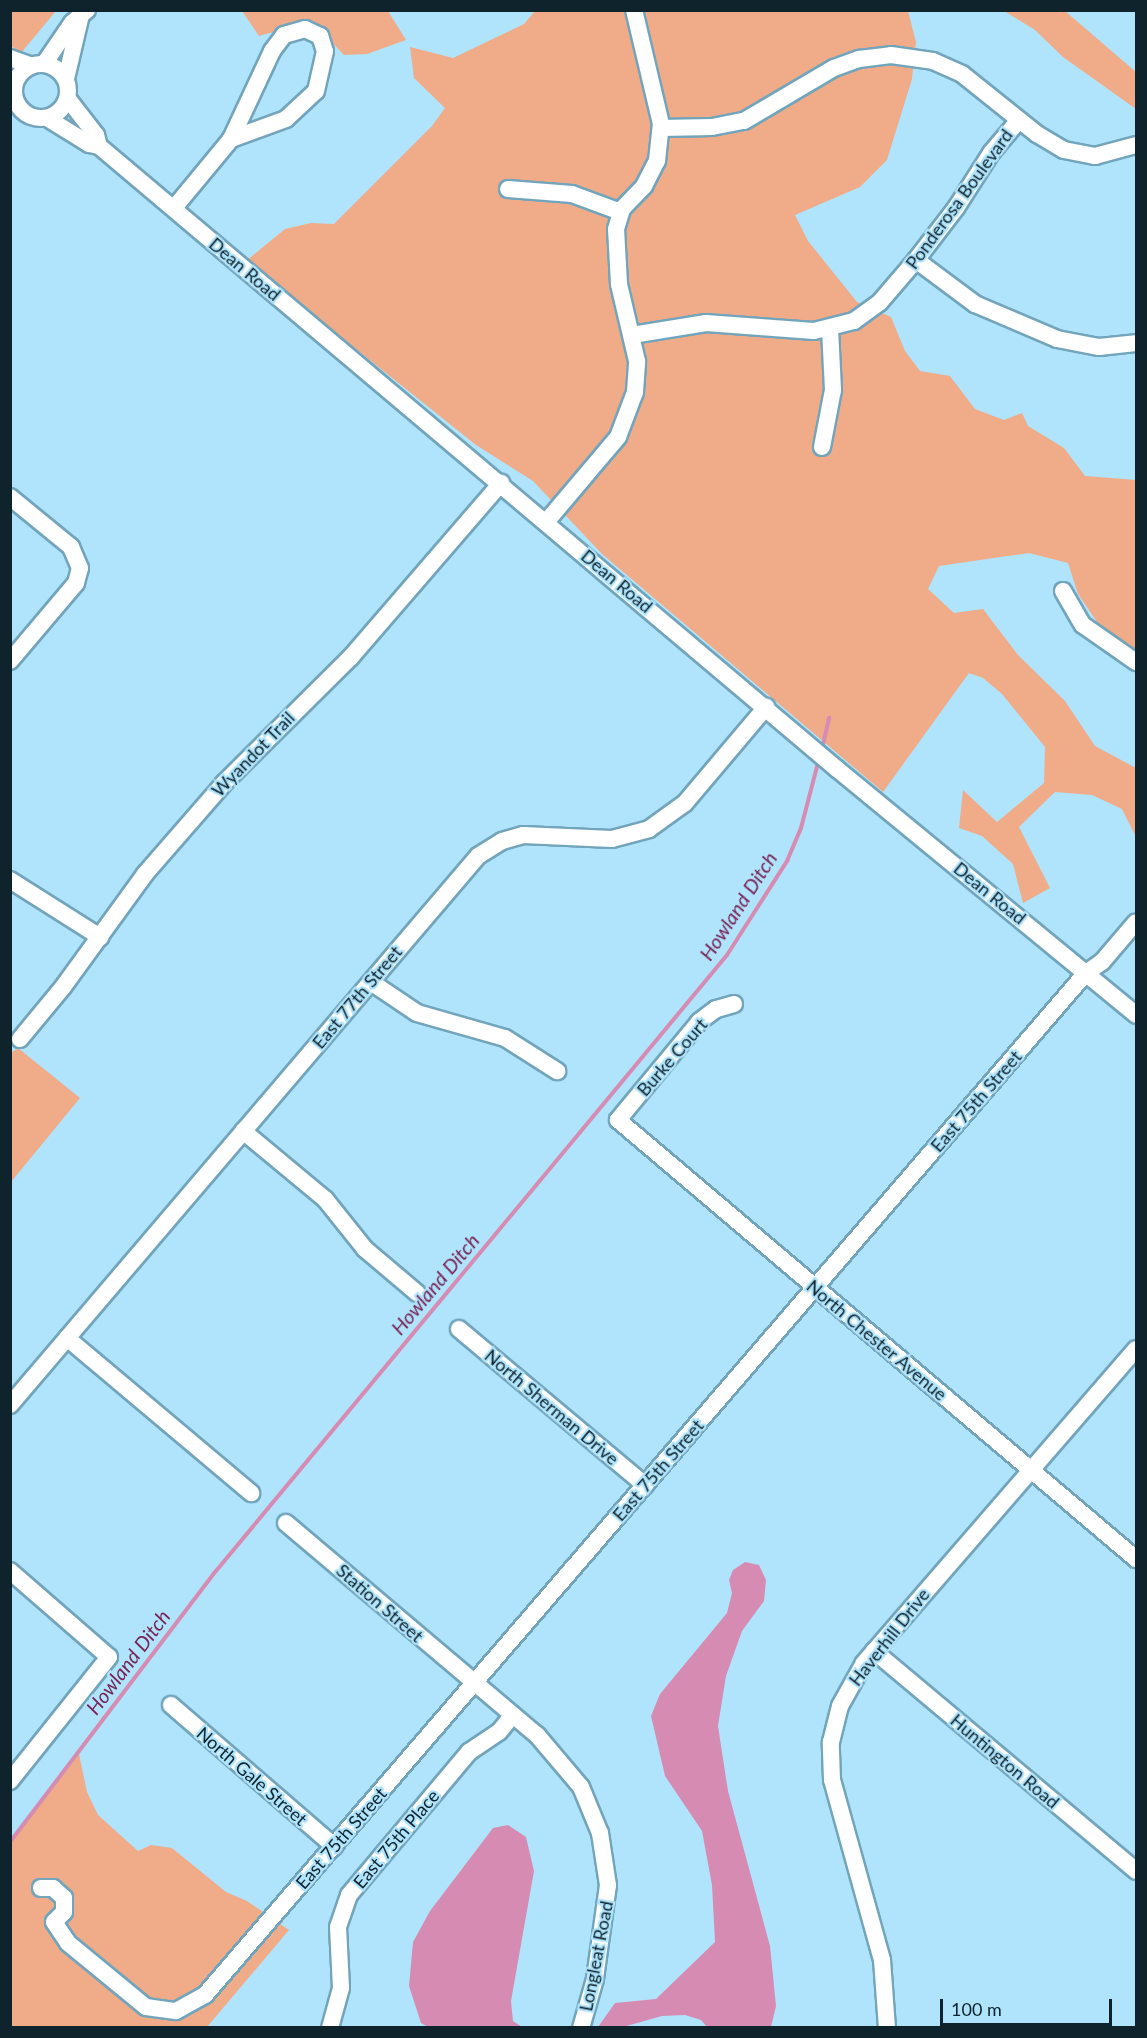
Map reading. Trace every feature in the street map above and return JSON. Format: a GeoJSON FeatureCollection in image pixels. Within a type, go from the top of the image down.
{"type":"FeatureCollection","features":[{"type":"Feature","properties":{"kind":"street"},"geometry":{"type":"LineString","coordinates":[[547,521],[612,445],[626,423],[637,382],[632,335],[617,268],[616,230],[621,213],[652,172],[661,128],[634,10]]}},
{"type":"Feature","properties":{"kind":"street"},"geometry":{"type":"LineString","coordinates":[[30,116],[12,91],[18,77],[38,65],[72,23],[84,15]]}},
{"type":"Feature","properties":{"kind":"street"},"geometry":{"type":"LineString","coordinates":[[10,123],[30,116],[47,117],[58,112],[68,99],[66,79],[84,15]]}},
{"type":"Feature","properties":{"kind":"street"},"geometry":{"type":"LineString","coordinates":[[174,208],[231,139],[278,42],[296,30],[316,32],[324,45],[325,60],[310,99],[286,119],[231,139]]}},
{"type":"Feature","properties":{"kind":"street"},"geometry":{"type":"LineString","coordinates":[[661,128],[711,128],[744,121],[834,68],[859,59],[891,55],[923,59],[953,69],[1050,143],[1080,154],[1111,154],[1137,145]]}},
{"type":"Feature","properties":{"kind":"street"},"geometry":{"type":"LineString","coordinates":[[10,58],[59,70],[66,79]]}},
{"type":"Feature","properties":{"kind":"street","name":"Dean Road"},"geometry":{"type":"LineString","coordinates":[[68,99],[96,135],[99,146]]}},
{"type":"Feature","properties":{"kind":"street","name":"Dean Road"},"geometry":{"type":"LineString","coordinates":[[47,117],[89,144],[99,146],[547,521],[837,769],[1137,1015]]}},
{"type":"Feature","properties":{"kind":"street","name":"Ponderosa Boulevard"},"geometry":{"type":"LineString","coordinates":[[632,335],[705,323],[804,332],[830,329],[868,312],[916,260],[956,208],[991,153],[1019,120]]}},
{"type":"Feature","properties":{"kind":"street"},"geometry":{"type":"LineString","coordinates":[[508,189],[572,194],[621,213]]}},
{"type":"Feature","properties":{"kind":"street"},"geometry":{"type":"LineString","coordinates":[[916,260],[975,304],[1057,339],[1099,347],[1137,343]]}},
{"type":"Feature","properties":{"kind":"street"},"geometry":{"type":"LineString","coordinates":[[822,447],[833,390],[830,329]]}},
{"type":"Feature","properties":{"kind":"street","name":"Wyandot Trail"},"geometry":{"type":"LineString","coordinates":[[20,1038],[145,874],[224,783],[351,657],[501,483]]}},
{"type":"Feature","properties":{"kind":"street"},"geometry":{"type":"LineString","coordinates":[[10,497],[72,547],[80,565],[76,583],[10,661]]}},
{"type":"Feature","properties":{"kind":"street"},"geometry":{"type":"LineString","coordinates":[[1063,591],[1083,625],[1137,662]]}},
{"type":"Feature","properties":{"kind":"street","name":"East 77th Street"},"geometry":{"type":"LineString","coordinates":[[10,1405],[471,864],[492,846],[523,834],[612,839],[649,829],[685,803],[766,707]]}},
{"type":"Feature","properties":{"kind":"street"},"geometry":{"type":"LineString","coordinates":[[10,880],[99,937]]}},
{"type":"Feature","properties":{"kind":"street","name":"East 75th Street"},"geometry":{"type":"LineString","coordinates":[[41,1888],[53,1888],[62,1895],[64,1912],[54,1922],[74,1949],[146,2007],[176,2011],[205,1995],[1086,973],[1102,962],[1137,922]]}},
{"type":"Feature","properties":{"kind":"street"},"geometry":{"type":"LineString","coordinates":[[371,982],[410,1010],[437,1021],[505,1038],[557,1071]]}},
{"type":"Feature","properties":{"kind":"street","name":"Burke Court"},"geometry":{"type":"LineString","coordinates":[[618,1120],[699,1022],[716,1009],[734,1004]]}},
{"type":"Feature","properties":{"kind":"street","name":"North Chester Avenue"},"geometry":{"type":"LineString","coordinates":[[618,1120],[1137,1559]]}},
{"type":"Feature","properties":{"kind":"street"},"geometry":{"type":"LineString","coordinates":[[243,1131],[325,1199],[365,1249],[417,1293]]}},
{"type":"Feature","properties":{"kind":"street","name":"North Sherman Drive"},"geometry":{"type":"LineString","coordinates":[[459,1329],[645,1485]]}},
{"type":"Feature","properties":{"kind":"street"},"geometry":{"type":"LineString","coordinates":[[67,1338],[251,1493]]}},
{"type":"Feature","properties":{"kind":"street","name":"Haverhill Drive"},"geometry":{"type":"LineString","coordinates":[[887,2028],[882,1960],[837,1807],[831,1770],[831,1742],[840,1706],[857,1672],[874,1651],[1137,1349]]}},
{"type":"Feature","properties":{"kind":"street","name":"Station Street"},"geometry":{"type":"LineString","coordinates":[[286,1523],[474,1683]]}},
{"type":"Feature","properties":{"kind":"street"},"geometry":{"type":"LineString","coordinates":[[10,1571],[109,1657],[10,1780]]}},
{"type":"Feature","properties":{"kind":"street","name":"Huntington Road"},"geometry":{"type":"LineString","coordinates":[[874,1651],[1137,1871]]}},
{"type":"Feature","properties":{"kind":"street","name":"Longleat Road"},"geometry":{"type":"LineString","coordinates":[[474,1683],[513,1715],[571,1772],[589,1803],[602,1838],[607,1906],[595,1979],[581,2028]]}},
{"type":"Feature","properties":{"kind":"street","name":"North Gale Street"},"geometry":{"type":"LineString","coordinates":[[171,1705],[334,1846]]}},
{"type":"Feature","properties":{"kind":"street","name":"East 75th Place"},"geometry":{"type":"LineString","coordinates":[[330,2028],[340,1988],[338,1927],[350,1895],[469,1752],[499,1732],[513,1715]]}},
{"type":"Feature","properties":{"kind":"shaded area"},"geometry":{"type":"Polygon","coordinates":[[[10,11],[56,11],[21,53],[11,46],[10,11]]]}},
{"type":"Feature","properties":{"kind":"shaded area"},"geometry":{"type":"Polygon","coordinates":[[[242,11],[388,11],[406,40],[367,54],[344,55],[312,21],[259,36],[242,11]]]}},
{"type":"Feature","properties":{"kind":"shaded area"},"geometry":{"type":"Polygon","coordinates":[[[535,11],[908,11],[916,42],[912,79],[887,160],[860,187],[795,215],[808,241],[857,302],[891,317],[905,351],[920,371],[950,376],[975,409],[1004,420],[1022,413],[1028,426],[1064,448],[1085,476],[1136,480],[1136,651],[1099,625],[1078,594],[1068,563],[1029,553],[939,566],[928,589],[954,613],[983,609],[1018,655],[1065,701],[1095,746],[1136,768],[1136,837],[1122,809],[1092,795],[1055,792],[1019,827],[1050,888],[1023,903],[1013,864],[982,836],[959,828],[963,790],[997,822],[1044,783],[1045,747],[1002,694],[983,678],[969,673],[883,792],[602,554],[533,481],[476,445],[246,261],[285,229],[311,223],[334,224],[432,126],[445,108],[414,78],[410,47],[453,58],[524,24],[535,11]]]}},
{"type":"Feature","properties":{"kind":"shaded area"},"geometry":{"type":"Polygon","coordinates":[[[1004,11],[1065,11],[1136,72],[1136,109],[1063,57],[1035,30],[1004,11]]]}},
{"type":"Feature","properties":{"kind":"shaded area"},"geometry":{"type":"Polygon","coordinates":[[[18,1048],[80,1098],[11,1182],[11,1053],[18,1048]]]}},
{"type":"Feature","properties":{"kind":"shaded area"},"geometry":{"type":"Polygon","coordinates":[[[745,1562],[759,1565],[766,1580],[764,1601],[742,1631],[726,1676],[718,1726],[728,1791],[770,1946],[776,2006],[771,2027],[707,2027],[701,2020],[685,2015],[662,2016],[623,2027],[598,2027],[615,2003],[656,1999],[715,1942],[712,1885],[702,1831],[665,1776],[651,1716],[660,1694],[727,1613],[732,1593],[729,1580],[733,1570],[745,1562]]]}},
{"type":"Feature","properties":{"kind":"shaded area"},"geometry":{"type":"Polygon","coordinates":[[[79,1754],[87,1792],[98,1815],[138,1851],[151,1845],[172,1848],[226,1892],[247,1901],[289,1930],[207,2027],[11,2028],[11,1842],[79,1754]]]}},
{"type":"Feature","properties":{"kind":"shaded area"},"geometry":{"type":"Polygon","coordinates":[[[508,1825],[526,1837],[534,1871],[511,2001],[513,2021],[522,2027],[428,2027],[421,2023],[409,1986],[413,1942],[430,1911],[493,1828],[508,1825]]]}},
{"type":"Feature","properties":{"kind":"waterway","name":"Howland Ditch"},"geometry":{"type":"LineString","coordinates":[[822,749],[829,718]]}},
{"type":"Feature","properties":{"kind":"waterway","name":"Howland Ditch"},"geometry":{"type":"LineString","coordinates":[[10,1842],[216,1571],[727,955],[787,861],[801,828],[819,759]]}}]}
